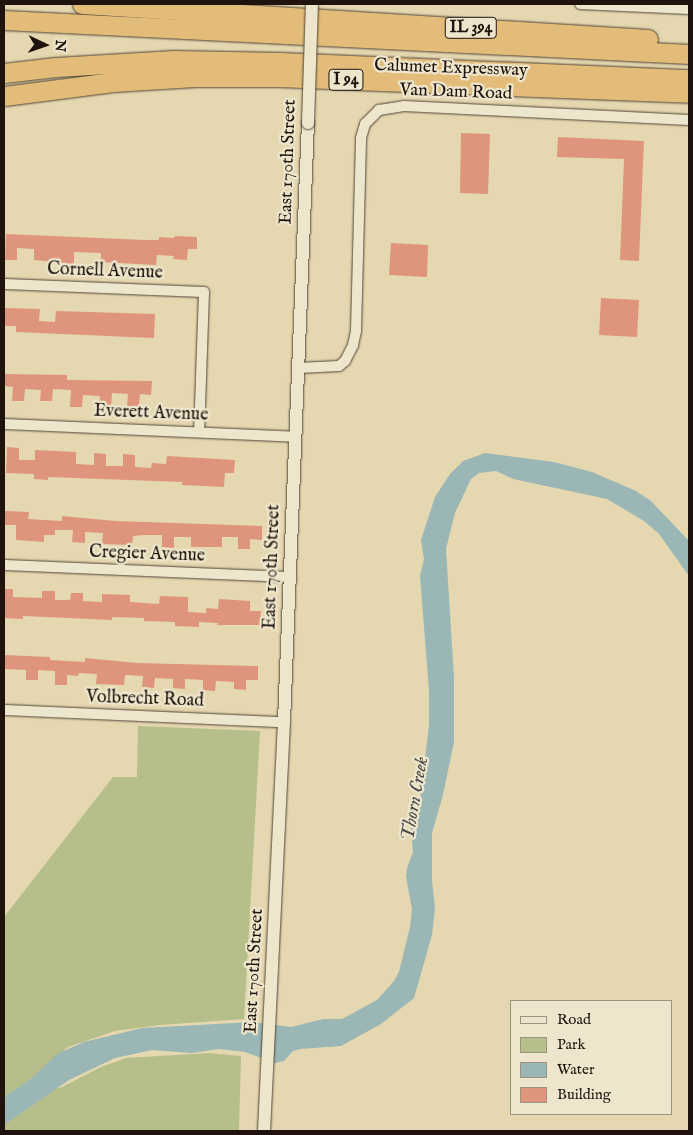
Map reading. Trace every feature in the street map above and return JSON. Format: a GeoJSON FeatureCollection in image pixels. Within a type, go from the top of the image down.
{"type":"FeatureCollection","features":[{"type":"Feature","properties":{"kind":"highway","name":"IL 394"},"geometry":{"type":"LineString","coordinates":[[82,4],[689,42]]}},
{"type":"Feature","properties":{"kind":"highway"},"geometry":{"type":"LineString","coordinates":[[4,20],[689,54]]}},
{"type":"Feature","properties":{"kind":"highway","name":"Calumet Expressway"},"geometry":{"type":"LineString","coordinates":[[4,73],[113,63],[190,60],[689,79]]}},
{"type":"Feature","properties":{"kind":"highway","name":"I 94"},"geometry":{"type":"LineString","coordinates":[[4,96],[113,82],[195,77],[269,77],[689,93]]}},
{"type":"Feature","properties":{"kind":"street","name":"East 170th Street"},"geometry":{"type":"LineString","coordinates":[[264,1128],[284,722],[312,4]]}},
{"type":"Feature","properties":{"kind":"street"},"geometry":{"type":"LineString","coordinates":[[580,4],[689,9]]}},
{"type":"Feature","properties":{"kind":"street","name":"Van Dam Road"},"geometry":{"type":"LineString","coordinates":[[299,368],[339,366],[345,361],[353,345],[356,331],[361,138],[365,124],[379,110],[404,106],[689,120]]}},
{"type":"Feature","properties":{"kind":"street","name":"Cornell Avenue"},"geometry":{"type":"LineString","coordinates":[[4,284],[204,292],[199,432]]}},
{"type":"Feature","properties":{"kind":"street","name":"Everett Avenue"},"geometry":{"type":"LineString","coordinates":[[4,424],[296,437]]}},
{"type":"Feature","properties":{"kind":"street","name":"Cregier Avenue"},"geometry":{"type":"LineString","coordinates":[[4,565],[290,577]]}},
{"type":"Feature","properties":{"kind":"street","name":"Volbrecht Road"},"geometry":{"type":"LineString","coordinates":[[4,710],[284,722]]}},
{"type":"Feature","properties":{"kind":"green space"},"geometry":{"type":"Polygon","coordinates":[[[138,726],[260,731],[244,1019],[160,1025],[115,1031],[68,1047],[4,1103],[4,917],[113,777],[137,777],[138,726]]]}},
{"type":"Feature","properties":{"kind":"green space"},"geometry":{"type":"Polygon","coordinates":[[[209,1053],[241,1056],[239,1131],[4,1131],[4,1121],[39,1095],[62,1087],[101,1067],[126,1058],[209,1053]]]}},
{"type":"Feature","properties":{"kind":"water"},"geometry":{"type":"Polygon","coordinates":[[[485,453],[554,462],[592,472],[636,491],[651,501],[689,541],[689,576],[659,534],[644,521],[607,499],[513,479],[496,471],[479,473],[471,479],[455,513],[446,549],[454,678],[454,742],[443,795],[432,833],[432,880],[435,908],[432,935],[414,998],[381,1024],[341,1046],[300,1049],[293,1051],[284,1061],[275,1063],[245,1052],[219,1049],[192,1053],[152,1050],[115,1058],[69,1080],[4,1125],[4,1100],[7,1095],[32,1078],[57,1054],[84,1042],[142,1028],[253,1022],[291,1027],[323,1019],[342,1019],[377,1000],[394,981],[399,972],[410,927],[412,909],[406,877],[413,852],[410,818],[420,800],[429,725],[429,691],[420,576],[424,559],[421,540],[435,497],[450,474],[463,461],[485,453]]]}},
{"type":"Feature","properties":{"kind":"building"},"geometry":{"type":"Polygon","coordinates":[[[461,133],[490,134],[488,194],[460,193],[461,133]]]}},
{"type":"Feature","properties":{"kind":"building"},"geometry":{"type":"Polygon","coordinates":[[[558,137],[644,141],[639,261],[620,260],[624,159],[557,157],[558,137]]]}},
{"type":"Feature","properties":{"kind":"building"},"geometry":{"type":"Polygon","coordinates":[[[6,234],[146,240],[159,240],[159,237],[174,238],[175,236],[197,237],[197,249],[188,249],[187,260],[173,259],[174,256],[157,255],[156,265],[101,262],[101,253],[74,252],[74,264],[34,260],[34,249],[17,248],[17,260],[5,260],[6,234]]]}},
{"type":"Feature","properties":{"kind":"building"},"geometry":{"type":"Polygon","coordinates":[[[391,243],[428,245],[427,277],[389,275],[391,243]]]}},
{"type":"Feature","properties":{"kind":"building"},"geometry":{"type":"Polygon","coordinates":[[[601,298],[639,300],[637,337],[599,335],[601,298]]]}},
{"type":"Feature","properties":{"kind":"building"},"geometry":{"type":"Polygon","coordinates":[[[4,308],[40,309],[39,321],[55,322],[56,311],[155,314],[154,338],[16,332],[16,326],[4,326],[4,308]]]}},
{"type":"Feature","properties":{"kind":"building"},"geometry":{"type":"Polygon","coordinates":[[[4,374],[67,375],[67,380],[152,381],[151,395],[140,394],[139,406],[127,406],[128,394],[112,393],[111,406],[99,405],[100,396],[83,395],[82,407],[70,407],[71,390],[53,389],[52,401],[40,401],[41,390],[25,389],[24,401],[12,401],[13,387],[4,386],[4,374]]]}},
{"type":"Feature","properties":{"kind":"building"},"geometry":{"type":"Polygon","coordinates":[[[7,447],[19,448],[19,460],[35,460],[35,450],[76,452],[76,464],[94,465],[94,453],[106,454],[106,466],[123,466],[123,454],[135,455],[135,467],[151,468],[152,463],[166,464],[167,456],[235,460],[234,473],[225,473],[224,487],[182,485],[182,482],[48,477],[48,480],[34,479],[34,474],[6,473],[7,447]]]}},
{"type":"Feature","properties":{"kind":"building"},"geometry":{"type":"Polygon","coordinates":[[[5,511],[29,512],[28,519],[62,521],[62,516],[115,521],[262,526],[262,540],[250,539],[250,549],[238,549],[238,537],[222,537],[222,547],[191,547],[191,537],[174,537],[174,548],[162,547],[162,535],[133,536],[132,545],[102,544],[103,533],[85,532],[85,543],[72,542],[73,530],[55,530],[55,535],[44,535],[44,542],[16,540],[16,525],[5,525],[5,511]]]}},
{"type":"Feature","properties":{"kind":"building"},"geometry":{"type":"Polygon","coordinates":[[[4,589],[13,589],[13,597],[42,598],[42,591],[55,591],[55,600],[70,600],[71,593],[83,593],[83,601],[102,602],[102,594],[130,595],[130,602],[159,604],[160,596],[188,597],[188,612],[206,613],[206,608],[218,609],[219,599],[250,601],[250,611],[261,611],[260,625],[217,625],[218,623],[199,622],[199,627],[175,626],[175,622],[144,621],[144,618],[112,617],[112,620],[23,616],[23,619],[4,618],[4,589]]]}},
{"type":"Feature","properties":{"kind":"building"},"geometry":{"type":"Polygon","coordinates":[[[4,655],[50,657],[50,660],[85,662],[85,658],[137,663],[258,666],[258,680],[246,680],[246,690],[234,689],[234,682],[216,681],[215,691],[203,690],[203,680],[185,679],[185,689],[173,688],[173,679],[155,678],[154,688],[142,687],[143,676],[125,675],[124,685],[96,684],[97,674],[79,673],[78,676],[67,675],[67,685],[55,685],[55,671],[38,670],[38,680],[26,680],[26,670],[4,669],[4,655]]]}},
{"type":"Feature","properties":{"kind":"water label","name":"Thorn Creek"},"geometry":{"type":"Point","coordinates":[416,799]}}]}
